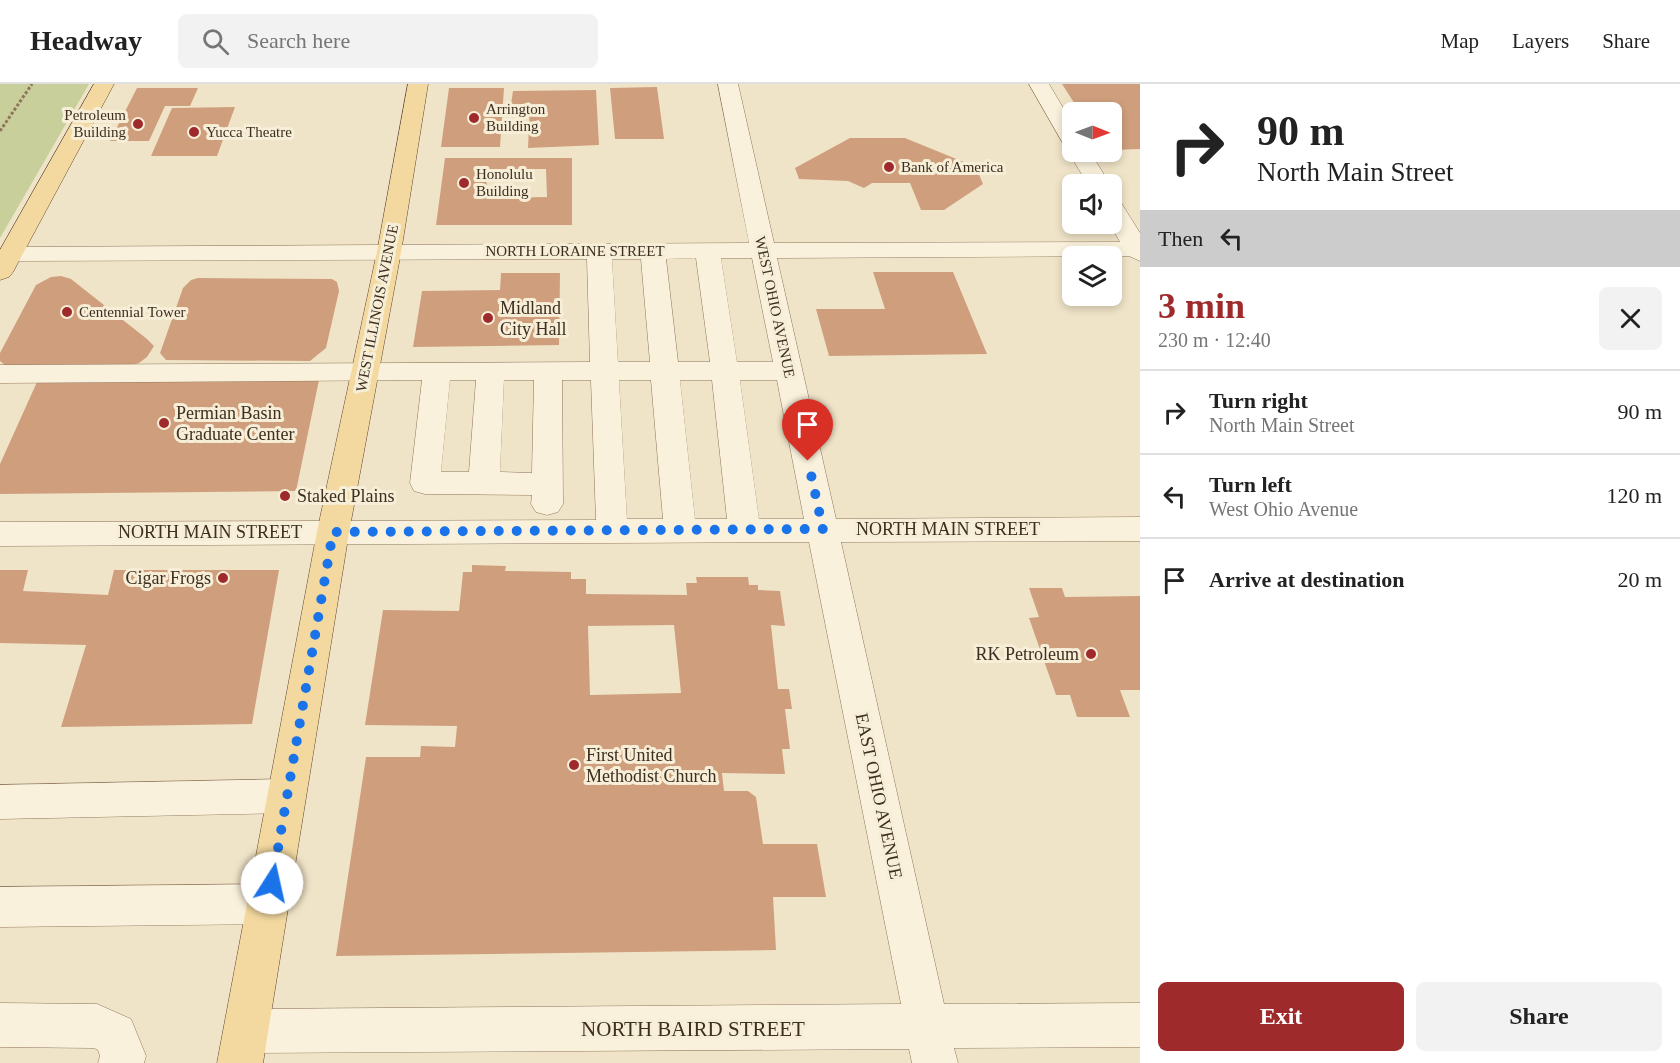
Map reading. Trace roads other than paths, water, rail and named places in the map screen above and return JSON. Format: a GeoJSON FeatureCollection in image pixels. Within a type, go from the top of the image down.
{"type":"FeatureCollection","features":[{"type":"Feature","properties":{"kind":"main road"},"geometry":{"type":"LineString","coordinates":[[5,263],[104,84]]}},
{"type":"Feature","properties":{"kind":"main road","name":"WEST ILLINOIS AVENUE"},"geometry":{"type":"LineString","coordinates":[[243,1047],[333,532],[388,252],[418,84]]}},
{"type":"Feature","properties":{"kind":"street","name":"WEST OHIO AVENUE"},"geometry":{"type":"LineString","coordinates":[[728,84],[823,529]]}},
{"type":"Feature","properties":{"kind":"street"},"geometry":{"type":"LineString","coordinates":[[1039,84],[1062,123]]}},
{"type":"Feature","properties":{"kind":"street"},"geometry":{"type":"LineString","coordinates":[[1122,222],[1139,250]]}},
{"type":"Feature","properties":{"kind":"street"},"geometry":{"type":"LineString","coordinates":[[706,250],[725,371],[744,529]]}},
{"type":"Feature","properties":{"kind":"street","name":"NORTH LORAINE STREET"},"geometry":{"type":"LineString","coordinates":[[5,263],[388,252],[1139,250]]}},
{"type":"Feature","properties":{"kind":"street"},"geometry":{"type":"LineString","coordinates":[[599,251],[612,530]]}},
{"type":"Feature","properties":{"kind":"street"},"geometry":{"type":"LineString","coordinates":[[652,251],[680,530]]}},
{"type":"Feature","properties":{"kind":"street"},"geometry":{"type":"LineString","coordinates":[[0,374],[365,370],[789,371]]}},
{"type":"Feature","properties":{"kind":"street"},"geometry":{"type":"LineString","coordinates":[[436,371],[425,483],[548,484]]}},
{"type":"Feature","properties":{"kind":"street"},"geometry":{"type":"LineString","coordinates":[[483,483],[491,371]]}},
{"type":"Feature","properties":{"kind":"street"},"geometry":{"type":"LineString","coordinates":[[547,530],[548,371]]}},
{"type":"Feature","properties":{"kind":"street","name":"EAST OHIO AVENUE"},"geometry":{"type":"LineString","coordinates":[[823,529],[932,1045]]}},
{"type":"Feature","properties":{"kind":"street","name":"NORTH MAIN STREET"},"geometry":{"type":"LineString","coordinates":[[0,534],[1140,529]]}},
{"type":"Feature","properties":{"kind":"street"},"geometry":{"type":"LineString","coordinates":[[0,802],[287,796]]}},
{"type":"Feature","properties":{"kind":"street"},"geometry":{"type":"LineString","coordinates":[[0,907],[268,904]]}},
{"type":"Feature","properties":{"kind":"street"},"geometry":{"type":"LineString","coordinates":[[0,1025],[97,1026],[118,1049]]}},
{"type":"Feature","properties":{"kind":"street","name":"NORTH BAIRD STREET"},"geometry":{"type":"LineString","coordinates":[[243,1047],[932,1045],[1140,1025]]}},
{"type":"Feature","properties":{"kind":"place","name":"Arrington Building"},"geometry":{"type":"Point","coordinates":[474,118]}},
{"type":"Feature","properties":{"kind":"place","name":"Petroleum Building"},"geometry":{"type":"Point","coordinates":[138,124]}},
{"type":"Feature","properties":{"kind":"place","name":"Yucca Theatre"},"geometry":{"type":"Point","coordinates":[194,132]}},
{"type":"Feature","properties":{"kind":"place","name":"Bank of America"},"geometry":{"type":"Point","coordinates":[889,167]}},
{"type":"Feature","properties":{"kind":"place","name":"Honolulu Building"},"geometry":{"type":"Point","coordinates":[464,183]}},
{"type":"Feature","properties":{"kind":"place","name":"Centennial Tower"},"geometry":{"type":"Point","coordinates":[67,312]}},
{"type":"Feature","properties":{"kind":"place","name":"Midland City Hall"},"geometry":{"type":"Point","coordinates":[488,318]}},
{"type":"Feature","properties":{"kind":"place","name":"Permian Basin Graduate Center"},"geometry":{"type":"Point","coordinates":[164,423]}},
{"type":"Feature","properties":{"kind":"place","name":"Staked Plains"},"geometry":{"type":"Point","coordinates":[285,496]}},
{"type":"Feature","properties":{"kind":"place","name":"Cigar Frogs"},"geometry":{"type":"Point","coordinates":[223,578]}},
{"type":"Feature","properties":{"kind":"place","name":"RK Petroleum"},"geometry":{"type":"Point","coordinates":[1091,654]}},
{"type":"Feature","properties":{"kind":"place","name":"First United Methodist Church"},"geometry":{"type":"Point","coordinates":[574,765]}}]}
